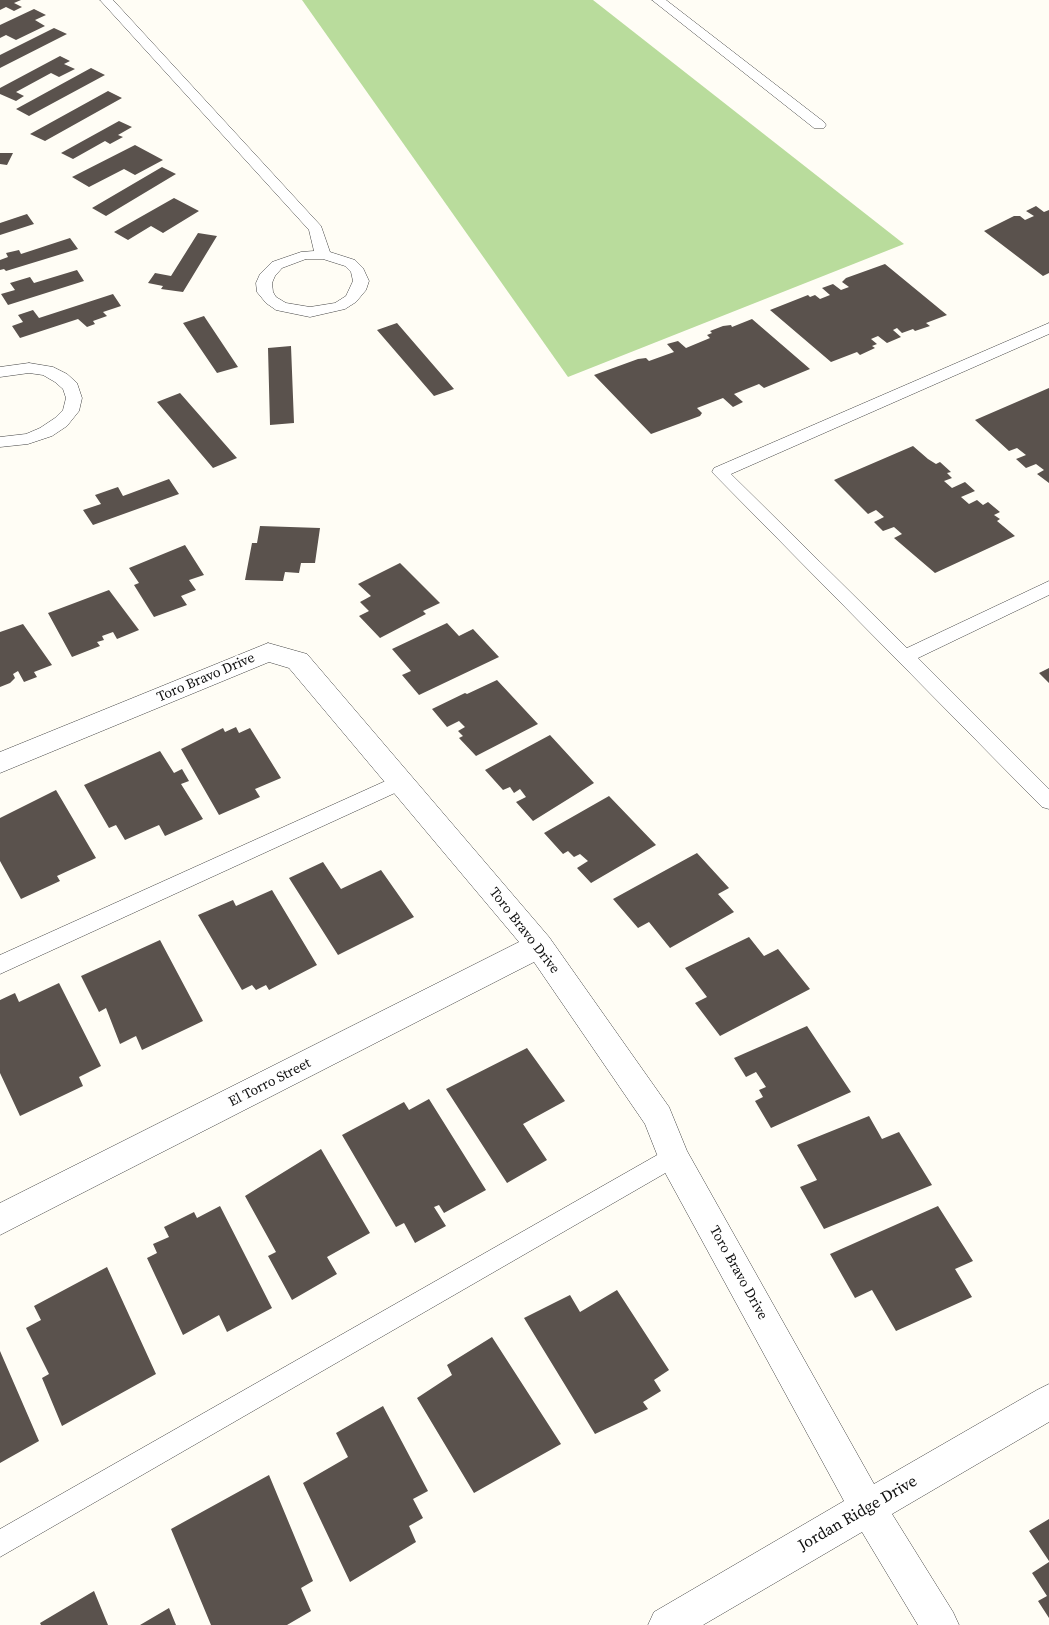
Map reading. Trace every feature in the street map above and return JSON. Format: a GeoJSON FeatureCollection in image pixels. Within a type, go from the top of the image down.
{"type":"FeatureCollection","features":[{"type":"Feature","properties":{"kind":"street","name":"Toro Bravo Drive"},"geometry":{"type":"LineString","coordinates":[[0,764],[268,652],[298,661],[539,946],[658,1117],[673,1157],[868,1508],[940,1625]]}},
{"type":"Feature","properties":{"kind":"street","name":"El Torro Street"},"geometry":{"type":"LineString","coordinates":[[0,1220],[539,946]]}},
{"type":"Feature","properties":{"kind":"street","name":"Jordan Ridge Drive"},"geometry":{"type":"LineString","coordinates":[[667,1625],[1049,1402]]}},
{"type":"Feature","properties":{"kind":"lane"},"geometry":{"type":"LineString","coordinates":[[106,0],[316,229],[323,255]]}},
{"type":"Feature","properties":{"kind":"lane"},"geometry":{"type":"LineString","coordinates":[[658,0],[819,125]]}},
{"type":"Feature","properties":{"kind":"lane"},"geometry":{"type":"LineString","coordinates":[[306,255],[323,255],[350,263],[358,271],[361,281],[358,290],[351,299],[340,306],[310,312],[294,311],[281,307],[271,300],[265,292],[264,282],[268,274],[277,265],[306,255]]}},
{"type":"Feature","properties":{"kind":"lane"},"geometry":{"type":"LineString","coordinates":[[1049,328],[720,472],[1049,802]]}},
{"type":"Feature","properties":{"kind":"lane"},"geometry":{"type":"LineString","coordinates":[[0,442],[28,440],[46,432],[61,422],[71,411],[74,398],[71,387],[62,378],[48,371],[29,368],[1,371]]}},
{"type":"Feature","properties":{"kind":"lane"},"geometry":{"type":"LineString","coordinates":[[904,657],[1049,587]]}},
{"type":"Feature","properties":{"kind":"lane"},"geometry":{"type":"LineString","coordinates":[[0,965],[401,782]]}},
{"type":"Feature","properties":{"kind":"lane"},"geometry":{"type":"LineString","coordinates":[[0,1544],[673,1157]]}},
{"type":"Feature","properties":{"kind":"green space"},"geometry":{"type":"Polygon","coordinates":[[[302,0],[593,0],[904,244],[568,377],[302,0]]]}},
{"type":"Feature","properties":{"kind":"building"},"geometry":{"type":"Polygon","coordinates":[[[0,0],[21,0],[14,3],[22,7],[14,11],[6,7],[0,10],[0,0]]]}},
{"type":"Feature","properties":{"kind":"building"},"geometry":{"type":"Polygon","coordinates":[[[34,9],[46,15],[35,20],[45,26],[16,40],[6,35],[0,38],[0,25],[34,9]]]}},
{"type":"Feature","properties":{"kind":"building"},"geometry":{"type":"Polygon","coordinates":[[[54,28],[67,34],[0,68],[0,55],[54,28]]]}},
{"type":"Feature","properties":{"kind":"building"},"geometry":{"type":"Polygon","coordinates":[[[60,56],[70,61],[64,64],[75,69],[59,77],[51,73],[16,92],[24,96],[16,101],[0,94],[0,88],[60,56]]]}},
{"type":"Feature","properties":{"kind":"building"},"geometry":{"type":"Polygon","coordinates":[[[91,68],[105,75],[29,116],[16,109],[91,68]]]}},
{"type":"Feature","properties":{"kind":"building"},"geometry":{"type":"Polygon","coordinates":[[[108,91],[122,98],[45,141],[30,134],[108,91]]]}},
{"type":"Feature","properties":{"kind":"building"},"geometry":{"type":"Polygon","coordinates":[[[119,121],[132,127],[118,135],[123,137],[110,144],[105,141],[73,159],[61,153],[119,121]]]}},
{"type":"Feature","properties":{"kind":"building"},"geometry":{"type":"Polygon","coordinates":[[[135,145],[163,160],[135,175],[124,169],[89,187],[72,177],[135,145]]]}},
{"type":"Feature","properties":{"kind":"building"},"geometry":{"type":"Polygon","coordinates":[[[0,153],[13,153],[7,165],[0,164],[0,153]]]}},
{"type":"Feature","properties":{"kind":"building"},"geometry":{"type":"Polygon","coordinates":[[[162,167],[176,174],[106,216],[92,208],[162,167]]]}},
{"type":"Feature","properties":{"kind":"building"},"geometry":{"type":"Polygon","coordinates":[[[174,198],[199,211],[163,233],[151,226],[128,240],[114,232],[174,198]]]}},
{"type":"Feature","properties":{"kind":"building"},"geometry":{"type":"Polygon","coordinates":[[[1036,206],[1044,212],[1049,210],[1049,273],[1043,276],[984,231],[1014,216],[1020,216],[1025,220],[1034,216],[1026,211],[1036,206]]]}},
{"type":"Feature","properties":{"kind":"building"},"geometry":{"type":"Polygon","coordinates":[[[27,214],[34,224],[0,235],[0,223],[27,214]]]}},
{"type":"Feature","properties":{"kind":"building"},"geometry":{"type":"Polygon","coordinates":[[[198,233],[217,236],[183,292],[161,289],[163,286],[148,283],[155,273],[171,276],[198,233]]]}},
{"type":"Feature","properties":{"kind":"building"},"geometry":{"type":"Polygon","coordinates":[[[70,238],[78,249],[6,271],[4,269],[0,270],[0,260],[8,257],[6,253],[19,250],[21,254],[70,238]]]}},
{"type":"Feature","properties":{"kind":"building"},"geometry":{"type":"Polygon","coordinates":[[[885,264],[947,315],[926,323],[930,326],[915,331],[913,329],[902,333],[897,328],[893,330],[901,337],[887,343],[878,336],[871,339],[877,344],[872,346],[875,348],[860,355],[857,352],[831,362],[770,310],[808,295],[810,297],[815,295],[820,299],[830,295],[822,288],[833,284],[841,290],[849,287],[842,282],[846,278],[885,264]]]}},
{"type":"Feature","properties":{"kind":"building"},"geometry":{"type":"Polygon","coordinates":[[[77,270],[84,281],[8,305],[1,294],[15,290],[10,283],[30,277],[34,283],[77,270]]]}},
{"type":"Feature","properties":{"kind":"building"},"geometry":{"type":"Polygon","coordinates":[[[113,294],[121,306],[103,312],[107,316],[93,321],[95,324],[87,327],[78,319],[20,338],[12,326],[23,322],[18,315],[33,310],[39,318],[113,294]]]}},
{"type":"Feature","properties":{"kind":"building"},"geometry":{"type":"Polygon","coordinates":[[[204,316],[238,367],[217,373],[183,323],[204,316]]]}},
{"type":"Feature","properties":{"kind":"building"},"geometry":{"type":"Polygon","coordinates":[[[752,319],[810,369],[764,388],[759,384],[734,394],[743,402],[733,407],[723,398],[697,408],[702,413],[700,416],[651,434],[594,375],[638,359],[646,358],[649,361],[674,352],[667,344],[678,341],[686,348],[710,338],[707,335],[712,333],[710,331],[723,326],[731,325],[732,327],[752,319]]]}},
{"type":"Feature","properties":{"kind":"building"},"geometry":{"type":"Polygon","coordinates":[[[397,323],[454,389],[434,396],[377,330],[397,323]]]}},
{"type":"Feature","properties":{"kind":"building"},"geometry":{"type":"Polygon","coordinates":[[[291,346],[294,423],[270,425],[268,348],[291,346]]]}},
{"type":"Feature","properties":{"kind":"building"},"geometry":{"type":"Polygon","coordinates":[[[1049,388],[1049,483],[1037,474],[1044,470],[1036,464],[1026,468],[1016,459],[1026,455],[1017,448],[1009,451],[975,420],[1049,388]]]}},
{"type":"Feature","properties":{"kind":"building"},"geometry":{"type":"Polygon","coordinates":[[[180,393],[237,458],[213,468],[157,402],[180,393]]]}},
{"type":"Feature","properties":{"kind":"building"},"geometry":{"type":"Polygon","coordinates":[[[913,446],[928,459],[936,464],[940,462],[951,472],[947,473],[952,478],[944,481],[952,488],[965,482],[975,491],[961,497],[969,504],[977,500],[983,505],[988,502],[1000,512],[994,515],[1000,519],[997,521],[1015,536],[935,573],[894,538],[902,534],[894,527],[883,531],[874,522],[884,517],[876,510],[868,514],[834,480],[913,446]]]}},
{"type":"Feature","properties":{"kind":"building"},"geometry":{"type":"Polygon","coordinates":[[[169,479],[179,494],[93,525],[83,510],[101,504],[95,495],[118,487],[123,496],[169,479]]]}},
{"type":"Feature","properties":{"kind":"building"},"geometry":{"type":"Polygon","coordinates":[[[260,526],[320,528],[315,563],[301,563],[299,573],[285,572],[283,581],[245,580],[252,543],[257,543],[260,526]]]}},
{"type":"Feature","properties":{"kind":"building"},"geometry":{"type":"Polygon","coordinates":[[[185,545],[204,575],[189,580],[196,590],[181,596],[187,605],[154,617],[134,585],[139,583],[129,568],[185,545]]]}},
{"type":"Feature","properties":{"kind":"building"},"geometry":{"type":"Polygon","coordinates":[[[400,563],[440,603],[423,611],[426,614],[380,638],[359,616],[369,611],[360,602],[371,596],[358,584],[400,563]]]}},
{"type":"Feature","properties":{"kind":"building"},"geometry":{"type":"Polygon","coordinates":[[[109,590],[139,630],[117,639],[113,632],[102,636],[104,640],[97,642],[100,646],[72,657],[48,613],[109,590]]]}},
{"type":"Feature","properties":{"kind":"building"},"geometry":{"type":"Polygon","coordinates":[[[447,623],[459,636],[473,629],[499,657],[419,695],[402,675],[411,671],[392,649],[447,623]]]}},
{"type":"Feature","properties":{"kind":"building"},"geometry":{"type":"Polygon","coordinates":[[[23,624],[52,665],[34,672],[37,677],[24,682],[18,671],[13,674],[15,678],[10,683],[0,687],[0,632],[23,624]]]}},
{"type":"Feature","properties":{"kind":"building"},"geometry":{"type":"Polygon","coordinates":[[[1049,668],[1049,683],[1039,673],[1049,668]]]}},
{"type":"Feature","properties":{"kind":"building"},"geometry":{"type":"Polygon","coordinates":[[[497,680],[538,724],[476,756],[459,738],[463,736],[458,731],[465,727],[459,721],[447,727],[432,709],[497,680]]]}},
{"type":"Feature","properties":{"kind":"building"},"geometry":{"type":"Polygon","coordinates":[[[236,727],[239,733],[250,728],[281,778],[255,789],[260,797],[219,815],[181,749],[223,728],[225,732],[236,727]]]}},
{"type":"Feature","properties":{"kind":"building"},"geometry":{"type":"Polygon","coordinates":[[[550,735],[594,783],[533,821],[516,802],[526,797],[520,789],[514,793],[510,787],[503,790],[485,770],[550,735]]]}},
{"type":"Feature","properties":{"kind":"building"},"geometry":{"type":"Polygon","coordinates":[[[160,751],[174,773],[182,769],[189,781],[181,784],[203,819],[165,836],[159,825],[125,840],[116,825],[109,828],[84,785],[160,751]]]}},
{"type":"Feature","properties":{"kind":"building"},"geometry":{"type":"Polygon","coordinates":[[[56,790],[96,858],[57,876],[60,881],[21,899],[0,861],[0,818],[56,790]]]}},
{"type":"Feature","properties":{"kind":"building"},"geometry":{"type":"Polygon","coordinates":[[[609,796],[656,845],[591,883],[577,868],[588,861],[580,854],[574,857],[568,851],[563,854],[544,833],[609,796]]]}},
{"type":"Feature","properties":{"kind":"building"},"geometry":{"type":"Polygon","coordinates":[[[697,853],[729,888],[718,894],[734,912],[670,948],[649,922],[638,928],[613,899],[697,853]]]}},
{"type":"Feature","properties":{"kind":"building"},"geometry":{"type":"Polygon","coordinates":[[[323,862],[341,889],[381,870],[414,917],[338,955],[289,878],[323,862]]]}},
{"type":"Feature","properties":{"kind":"building"},"geometry":{"type":"Polygon","coordinates":[[[272,890],[317,965],[269,990],[266,985],[256,990],[252,985],[242,990],[198,915],[233,900],[236,906],[272,890]]]}},
{"type":"Feature","properties":{"kind":"building"},"geometry":{"type":"Polygon","coordinates":[[[749,937],[764,956],[778,949],[810,989],[720,1036],[695,1003],[707,997],[685,968],[749,937]]]}},
{"type":"Feature","properties":{"kind":"building"},"geometry":{"type":"Polygon","coordinates":[[[160,940],[203,1021],[142,1050],[136,1036],[120,1044],[106,1008],[99,1012],[81,976],[160,940]]]}},
{"type":"Feature","properties":{"kind":"building"},"geometry":{"type":"Polygon","coordinates":[[[59,983],[101,1066],[79,1077],[83,1086],[20,1116],[0,1073],[0,1000],[15,993],[19,1002],[59,983]]]}},
{"type":"Feature","properties":{"kind":"building"},"geometry":{"type":"Polygon","coordinates":[[[807,1026],[851,1092],[771,1128],[755,1101],[763,1097],[759,1090],[766,1087],[756,1072],[746,1077],[734,1058],[807,1026]]]}},
{"type":"Feature","properties":{"kind":"building"},"geometry":{"type":"Polygon","coordinates":[[[527,1048],[565,1101],[523,1124],[547,1160],[507,1183],[446,1089],[527,1048]]]}},
{"type":"Feature","properties":{"kind":"building"},"geometry":{"type":"Polygon","coordinates":[[[429,1099],[486,1190],[444,1213],[439,1205],[434,1207],[446,1226],[415,1243],[404,1223],[396,1227],[342,1135],[404,1102],[409,1110],[429,1099]]]}},
{"type":"Feature","properties":{"kind":"building"},"geometry":{"type":"Polygon","coordinates":[[[869,1116],[882,1139],[899,1132],[932,1185],[824,1229],[800,1187],[817,1180],[797,1145],[869,1116]]]}},
{"type":"Feature","properties":{"kind":"building"},"geometry":{"type":"Polygon","coordinates":[[[321,1149],[370,1233],[327,1257],[337,1274],[292,1300],[268,1256],[276,1252],[245,1196],[321,1149]]]}},
{"type":"Feature","properties":{"kind":"building"},"geometry":{"type":"Polygon","coordinates":[[[220,1206],[272,1308],[227,1332],[219,1315],[183,1335],[147,1258],[157,1253],[153,1244],[169,1237],[164,1227],[194,1212],[197,1218],[220,1206]]]}},
{"type":"Feature","properties":{"kind":"building"},"geometry":{"type":"Polygon","coordinates":[[[938,1206],[973,1261],[955,1269],[972,1297],[896,1331],[872,1290],[855,1298],[830,1254],[938,1206]]]}},
{"type":"Feature","properties":{"kind":"building"},"geometry":{"type":"Polygon","coordinates":[[[107,1267],[156,1374],[62,1426],[42,1378],[49,1374],[26,1328],[41,1320],[34,1306],[107,1267]]]}},
{"type":"Feature","properties":{"kind":"building"},"geometry":{"type":"Polygon","coordinates":[[[617,1290],[669,1370],[654,1380],[661,1391],[643,1402],[648,1409],[595,1434],[524,1318],[570,1295],[580,1312],[617,1290]]]}},
{"type":"Feature","properties":{"kind":"building"},"geometry":{"type":"Polygon","coordinates":[[[492,1337],[561,1444],[474,1493],[417,1398],[452,1375],[447,1365],[492,1337]]]}},
{"type":"Feature","properties":{"kind":"building"},"geometry":{"type":"Polygon","coordinates":[[[0,1351],[39,1441],[0,1463],[0,1351]]]}},
{"type":"Feature","properties":{"kind":"building"},"geometry":{"type":"Polygon","coordinates":[[[383,1406],[428,1491],[413,1499],[423,1518],[409,1526],[416,1542],[350,1582],[303,1483],[348,1457],[336,1433],[383,1406]]]}},
{"type":"Feature","properties":{"kind":"building"},"geometry":{"type":"Polygon","coordinates":[[[269,1475],[313,1581],[301,1588],[311,1611],[287,1625],[211,1625],[171,1529],[269,1475]]]}},
{"type":"Feature","properties":{"kind":"building"},"geometry":{"type":"Polygon","coordinates":[[[1049,1519],[1049,1561],[1029,1531],[1049,1519]]]}},
{"type":"Feature","properties":{"kind":"building"},"geometry":{"type":"Polygon","coordinates":[[[1049,1562],[1049,1618],[1038,1601],[1047,1596],[1032,1573],[1049,1562]]]}},
{"type":"Feature","properties":{"kind":"building"},"geometry":{"type":"Polygon","coordinates":[[[94,1591],[108,1625],[41,1625],[40,1623],[94,1591]]]}},
{"type":"Feature","properties":{"kind":"building"},"geometry":{"type":"Polygon","coordinates":[[[169,1608],[176,1625],[140,1625],[169,1608]]]}}]}
